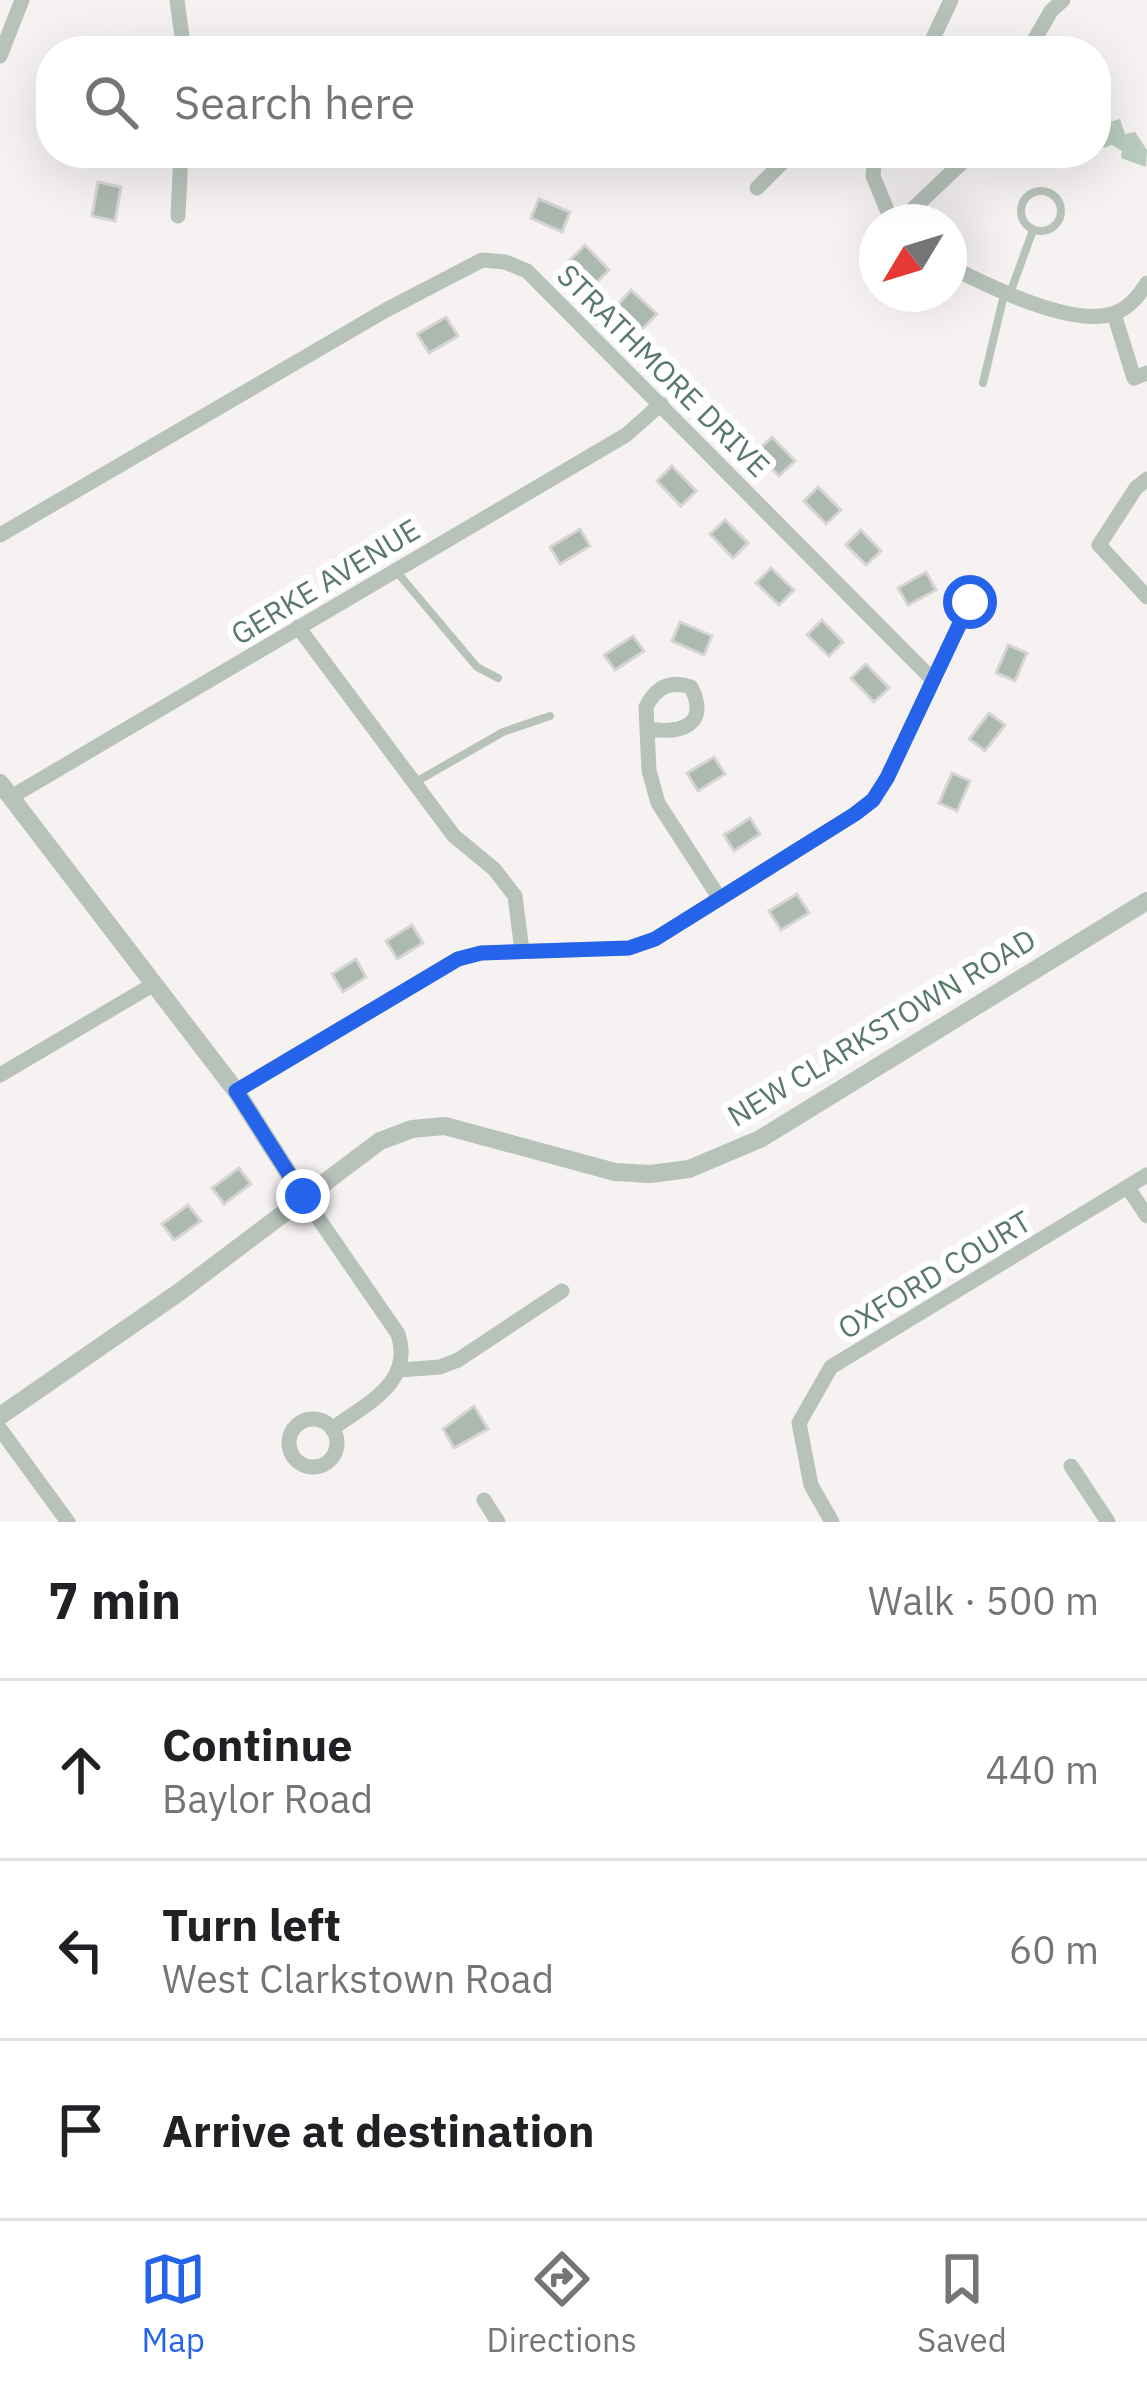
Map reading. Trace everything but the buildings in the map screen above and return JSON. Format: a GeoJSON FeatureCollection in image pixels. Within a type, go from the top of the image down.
{"type":"FeatureCollection","features":[{"type":"Feature","properties":{"kind":"street"},"geometry":{"type":"LineString","coordinates":[[0,56],[22,0]]}},
{"type":"Feature","properties":{"kind":"street"},"geometry":{"type":"LineString","coordinates":[[177,0],[182,36]]}},
{"type":"Feature","properties":{"kind":"street"},"geometry":{"type":"LineString","coordinates":[[934,36],[951,0]]}},
{"type":"Feature","properties":{"kind":"street"},"geometry":{"type":"LineString","coordinates":[[1037,36],[1063,0]]}},
{"type":"Feature","properties":{"kind":"street"},"geometry":{"type":"LineString","coordinates":[[178,216],[180,168]]}},
{"type":"Feature","properties":{"kind":"street"},"geometry":{"type":"LineString","coordinates":[[757,188],[777,168]]}},
{"type":"Feature","properties":{"kind":"street"},"geometry":{"type":"LineString","coordinates":[[874,168],[886,204]]}},
{"type":"Feature","properties":{"kind":"street"},"geometry":{"type":"LineString","coordinates":[[915,204],[955,168]]}},
{"type":"Feature","properties":{"kind":"street","name":"STRATHMORE DRIVE"},"geometry":{"type":"LineString","coordinates":[[0,535],[386,310],[482,260],[505,262],[527,272],[932,679]]}},
{"type":"Feature","properties":{"kind":"street"},"geometry":{"type":"LineString","coordinates":[[967,275],[1006,296],[1098,316],[1114,314],[1135,301],[1147,284]]}},
{"type":"Feature","properties":{"kind":"street"},"geometry":{"type":"LineString","coordinates":[[1114,314],[1141,376]]}},
{"type":"Feature","properties":{"kind":"street","name":"GERKE AVENUE"},"geometry":{"type":"LineString","coordinates":[[5,790],[298,627],[626,435],[661,404]]}},
{"type":"Feature","properties":{"kind":"street"},"geometry":{"type":"LineString","coordinates":[[1147,479],[1136,488],[1099,545],[1147,597]]}},
{"type":"Feature","properties":{"kind":"street"},"geometry":{"type":"LineString","coordinates":[[236,1091],[458,959],[522,951],[629,948],[655,939],[873,800],[970,602]]}},
{"type":"Feature","properties":{"kind":"street"},"geometry":{"type":"LineString","coordinates":[[298,627],[454,836],[494,869],[515,896],[522,951]]}},
{"type":"Feature","properties":{"kind":"street"},"geometry":{"type":"LineString","coordinates":[[649,729],[649,771],[658,803],[720,898]]}},
{"type":"Feature","properties":{"kind":"street"},"geometry":{"type":"LineString","coordinates":[[5,790],[236,1091],[398,1334],[405,1354],[400,1370],[386,1389],[332,1429]]}},
{"type":"Feature","properties":{"kind":"street","name":"NEW CLARKSTOWN ROAD"},"geometry":{"type":"LineString","coordinates":[[0,1416],[178,1293],[380,1141],[412,1129],[445,1126],[615,1172],[689,1169],[760,1139],[1147,901]]}},
{"type":"Feature","properties":{"kind":"street"},"geometry":{"type":"LineString","coordinates":[[0,1075],[154,984]]}},
{"type":"Feature","properties":{"kind":"street","name":"OXFORD COURT"},"geometry":{"type":"LineString","coordinates":[[832,1522],[811,1485],[800,1424],[832,1367],[1147,1175]]}},
{"type":"Feature","properties":{"kind":"street"},"geometry":{"type":"LineString","coordinates":[[1128,1188],[1147,1216]]}},
{"type":"Feature","properties":{"kind":"street"},"geometry":{"type":"LineString","coordinates":[[400,1370],[458,1360],[562,1291]]}},
{"type":"Feature","properties":{"kind":"street"},"geometry":{"type":"LineString","coordinates":[[0,1430],[68,1522]]}},
{"type":"Feature","properties":{"kind":"street"},"geometry":{"type":"LineString","coordinates":[[1072,1466],[1108,1522]]}},
{"type":"Feature","properties":{"kind":"street"},"geometry":{"type":"LineString","coordinates":[[484,1500],[498,1522]]}},
{"type":"Feature","properties":{"kind":"lane"},"geometry":{"type":"LineString","coordinates":[[1046,192],[1060,205],[1060,218],[1052,228],[1033,230],[1023,221],[1021,208],[1028,196],[1046,192]]}},
{"type":"Feature","properties":{"kind":"lane"},"geometry":{"type":"LineString","coordinates":[[983,383],[1006,296],[1033,230]]}},
{"type":"Feature","properties":{"kind":"lane"},"geometry":{"type":"LineString","coordinates":[[395,570],[477,667],[498,678]]}},
{"type":"Feature","properties":{"kind":"lane"},"geometry":{"type":"LineString","coordinates":[[413,784],[503,732],[550,716]]}},
{"type":"Feature","properties":{"kind":"shaded area"},"geometry":{"type":"Polygon","coordinates":[[[1120,119],[1125,134],[1135,132],[1147,150],[1146,167],[1121,158],[1122,151],[1111,145],[1111,121],[1120,119]]]}},
{"type":"Feature","properties":{"kind":"route"},"geometry":{"type":"LineString","coordinates":[[303,1196],[236,1091],[458,959],[481,953],[629,948],[655,939],[855,814],[873,800],[887,778],[970,602]]}}]}
